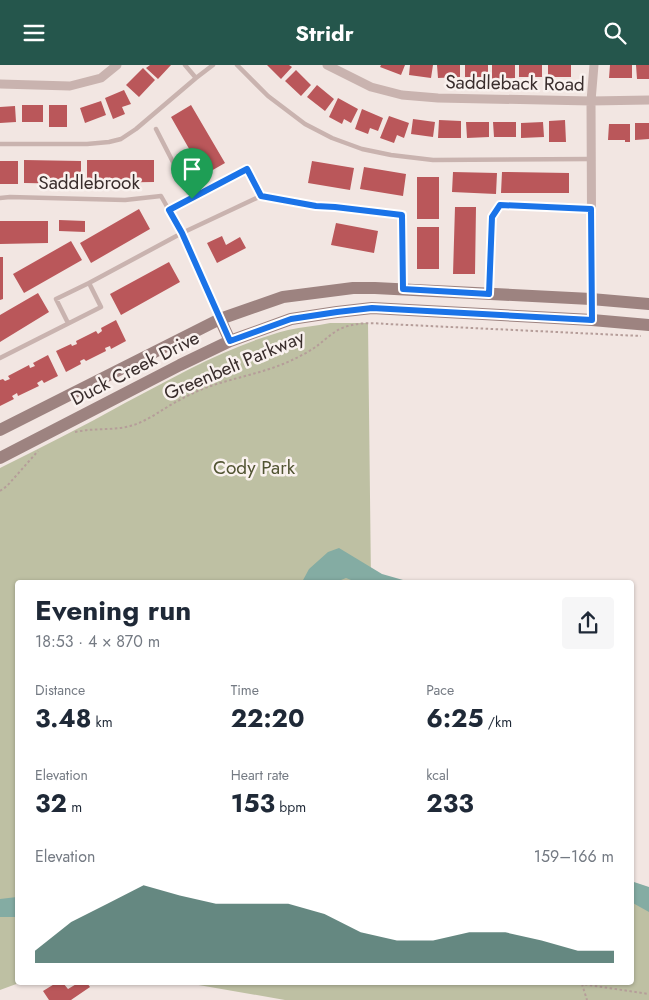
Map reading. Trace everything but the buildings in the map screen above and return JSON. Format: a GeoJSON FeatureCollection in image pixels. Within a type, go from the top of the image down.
{"type":"FeatureCollection","features":[{"type":"Feature","properties":{"kind":"main road","name":"Duck Creek Drive"},"geometry":{"type":"LineString","coordinates":[[0,430],[220,319],[283,297],[353,288],[403,289],[649,303]]}},
{"type":"Feature","properties":{"kind":"main road"},"geometry":{"type":"LineString","coordinates":[[403,289],[404,310]]}},
{"type":"Feature","properties":{"kind":"main road","name":"Duck Creek Drive"},"geometry":{"type":"LineString","coordinates":[[0,458],[230,341],[291,319],[372,308],[649,325]]}},
{"type":"Feature","properties":{"kind":"main road"},"geometry":{"type":"LineString","coordinates":[[220,319],[230,341]]}},
{"type":"Feature","properties":{"kind":"street"},"geometry":{"type":"LineString","coordinates":[[0,84],[70,86],[102,78],[117,65]]}},
{"type":"Feature","properties":{"kind":"street","name":"Saddleback Road"},"geometry":{"type":"LineString","coordinates":[[327,65],[371,87],[402,95],[438,98],[591,101],[649,100]]}},
{"type":"Feature","properties":{"kind":"street"},"geometry":{"type":"LineString","coordinates":[[592,320],[591,101],[594,65]]}},
{"type":"Feature","properties":{"kind":"lane"},"geometry":{"type":"LineString","coordinates":[[185,65],[196,78]]}},
{"type":"Feature","properties":{"kind":"lane"},"geometry":{"type":"LineString","coordinates":[[0,145],[87,144],[121,139],[136,129],[213,65]]}},
{"type":"Feature","properties":{"kind":"lane"},"geometry":{"type":"LineString","coordinates":[[237,65],[268,96],[306,124],[362,149],[433,160],[591,159]]}},
{"type":"Feature","properties":{"kind":"lane"},"geometry":{"type":"LineString","coordinates":[[156,129],[192,199]]}},
{"type":"Feature","properties":{"kind":"lane"},"geometry":{"type":"LineString","coordinates":[[169,210],[247,169],[261,196]]}},
{"type":"Feature","properties":{"kind":"lane","name":"Saddlebrook"},"geometry":{"type":"LineString","coordinates":[[0,199],[10,197],[125,200],[161,196],[182,233],[220,319]]}},
{"type":"Feature","properties":{"kind":"lane"},"geometry":{"type":"LineString","coordinates":[[68,323],[56,299],[182,233],[261,196],[316,206],[402,215],[403,289]]}},
{"type":"Feature","properties":{"kind":"lane"},"geometry":{"type":"LineString","coordinates":[[489,294],[492,217],[500,205],[591,209]]}},
{"type":"Feature","properties":{"kind":"lane"},"geometry":{"type":"LineString","coordinates":[[0,357],[101,307],[89,283]]}},
{"type":"Feature","properties":{"kind":"path","name":"Greenbelt Parkway"},"geometry":{"type":"LineString","coordinates":[[71,433],[117,429],[141,423],[197,391],[220,382],[282,365],[314,348],[343,327],[350,325],[387,323],[649,337]]}},
{"type":"Feature","properties":{"kind":"path"},"geometry":{"type":"LineString","coordinates":[[0,491],[42,449]]}},
{"type":"Feature","properties":{"kind":"path"},"geometry":{"type":"LineString","coordinates":[[582,985],[587,1000]]}},
{"type":"Feature","properties":{"kind":"path"},"geometry":{"type":"LineString","coordinates":[[591,985],[649,994]]}},
{"type":"Feature","properties":{"kind":"green space","name":"Cody Park"},"geometry":{"type":"Polygon","coordinates":[[[330,323],[368,323],[371,580],[15,580],[15,984],[0,990],[0,468],[225,352],[288,330],[330,323]]]}},
{"type":"Feature","properties":{"kind":"green space"},"geometry":{"type":"Polygon","coordinates":[[[634,893],[649,893],[649,1000],[285,1000],[199,985],[634,985],[634,893]]]}},
{"type":"Feature","properties":{"kind":"water"},"geometry":{"type":"Polygon","coordinates":[[[339,548],[382,574],[403,580],[351,580],[346,578],[341,580],[303,580],[309,569],[328,552],[339,548]]]}},
{"type":"Feature","properties":{"kind":"water"},"geometry":{"type":"Polygon","coordinates":[[[634,882],[649,887],[649,912],[634,904],[634,882]]]}},
{"type":"Feature","properties":{"kind":"water"},"geometry":{"type":"Polygon","coordinates":[[[15,897],[15,917],[0,917],[0,899],[15,897]]]}},
{"type":"Feature","properties":{"kind":"route"},"geometry":{"type":"LineString","coordinates":[[247,169],[261,196],[316,206],[402,215],[403,289],[489,294],[492,217],[500,205],[591,209],[592,320],[372,308],[291,319],[230,341],[182,233],[169,210],[192,199],[247,169]]}}]}
